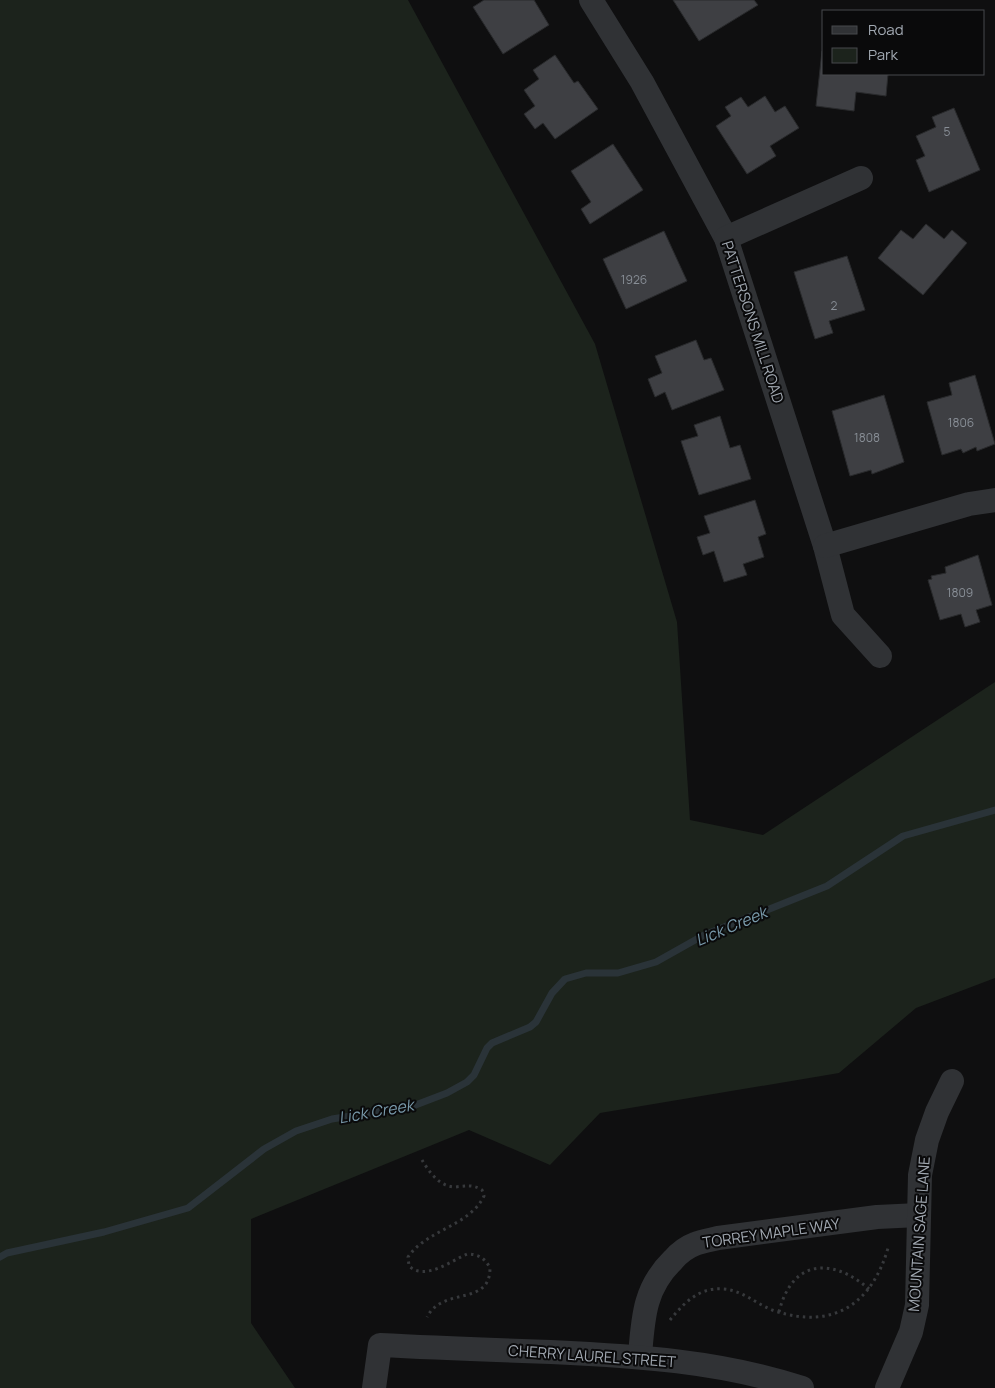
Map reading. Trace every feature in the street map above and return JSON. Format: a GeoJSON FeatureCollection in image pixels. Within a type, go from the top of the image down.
{"type":"FeatureCollection","features":[{"type":"Feature","properties":{"kind":"street","name":"PATTERSONS MILL ROAD"},"geometry":{"type":"LineString","coordinates":[[591,0],[642,82],[726,238],[825,546],[843,615],[880,656]]}},
{"type":"Feature","properties":{"kind":"street"},"geometry":{"type":"LineString","coordinates":[[726,238],[862,178]]}},
{"type":"Feature","properties":{"kind":"street"},"geometry":{"type":"LineString","coordinates":[[825,546],[969,504],[995,500]]}},
{"type":"Feature","properties":{"kind":"street","name":"MOUNTAIN SAGE LANE"},"geometry":{"type":"LineString","coordinates":[[887,1388],[911,1332],[917,1305],[920,1175],[927,1140],[937,1112],[952,1081]]}},
{"type":"Feature","properties":{"kind":"street","name":"TORREY MAPLE WAY"},"geometry":{"type":"LineString","coordinates":[[640,1356],[647,1302],[654,1283],[664,1269],[680,1253],[694,1244],[718,1238],[919,1214]]}},
{"type":"Feature","properties":{"kind":"street","name":"CHERRY LAUREL STREET"},"geometry":{"type":"LineString","coordinates":[[374,1388],[380,1345],[640,1356],[707,1365],[770,1377],[802,1388]]}},
{"type":"Feature","properties":{"kind":"path"},"geometry":{"type":"LineString","coordinates":[[422,1160],[432,1174],[443,1184],[454,1187],[473,1185],[482,1190],[484,1196],[467,1214],[415,1249],[408,1258],[409,1266],[416,1270],[428,1271],[467,1254],[473,1254],[483,1258],[490,1268],[489,1279],[484,1288],[474,1293],[441,1302],[435,1305],[426,1317]]}},
{"type":"Feature","properties":{"kind":"path"},"geometry":{"type":"LineString","coordinates":[[670,1320],[687,1301],[704,1291],[713,1289],[733,1290],[779,1312],[802,1317],[825,1317],[836,1314],[854,1304],[869,1289],[878,1274],[888,1248]]}},
{"type":"Feature","properties":{"kind":"path"},"geometry":{"type":"LineString","coordinates":[[779,1312],[784,1295],[793,1282],[809,1270],[837,1269],[846,1272],[869,1289]]}},
{"type":"Feature","properties":{"kind":"green space"},"geometry":{"type":"Polygon","coordinates":[[[0,0],[408,0],[595,344],[677,622],[690,820],[763,835],[995,682],[995,978],[916,1008],[839,1073],[600,1113],[550,1165],[469,1130],[251,1219],[251,1323],[295,1388],[0,1388],[0,0]]]}},
{"type":"Feature","properties":{"kind":"building"},"geometry":{"type":"Polygon","coordinates":[[[484,0],[534,0],[549,25],[503,54],[473,7],[484,0]]]}},
{"type":"Feature","properties":{"kind":"building"},"geometry":{"type":"Polygon","coordinates":[[[673,0],[754,0],[758,5],[699,41],[673,0]]]}},
{"type":"Feature","properties":{"kind":"building"},"geometry":{"type":"Polygon","coordinates":[[[822,51],[822,75],[888,75],[886,96],[856,92],[854,111],[816,106],[822,51]]]}},
{"type":"Feature","properties":{"kind":"building"},"geometry":{"type":"Polygon","coordinates":[[[555,55],[574,83],[578,81],[598,109],[555,139],[543,123],[535,129],[524,114],[535,106],[524,90],[539,79],[533,70],[555,55]]]}},
{"type":"Feature","properties":{"kind":"building"},"geometry":{"type":"Polygon","coordinates":[[[765,96],[775,112],[785,106],[799,128],[770,146],[776,156],[747,174],[716,126],[731,116],[725,107],[741,97],[748,107],[765,96]]]}},
{"type":"Feature","properties":{"kind":"building"},"geometry":{"type":"Polygon","coordinates":[[[954,108],[980,170],[929,192],[916,160],[925,156],[916,136],[936,127],[932,117],[954,108]]]}},
{"type":"Feature","properties":{"kind":"building"},"geometry":{"type":"Polygon","coordinates":[[[613,144],[643,190],[590,224],[581,209],[591,202],[571,171],[613,144]]]}},
{"type":"Feature","properties":{"kind":"building"},"geometry":{"type":"Polygon","coordinates":[[[926,224],[944,239],[952,230],[967,243],[923,295],[878,258],[901,230],[913,239],[926,224]]]}},
{"type":"Feature","properties":{"kind":"building"},"geometry":{"type":"Polygon","coordinates":[[[664,231],[687,281],[626,309],[603,259],[664,231]]]}},
{"type":"Feature","properties":{"kind":"building"},"geometry":{"type":"Polygon","coordinates":[[[847,256],[865,310],[829,321],[833,333],[815,339],[794,272],[847,256]]]}},
{"type":"Feature","properties":{"kind":"building"},"geometry":{"type":"Polygon","coordinates":[[[696,340],[704,360],[711,358],[724,390],[672,410],[665,392],[655,397],[648,379],[662,373],[655,356],[696,340]]]}},
{"type":"Feature","properties":{"kind":"building"},"geometry":{"type":"Polygon","coordinates":[[[975,375],[995,444],[977,451],[976,447],[963,453],[961,449],[942,455],[927,402],[952,395],[949,383],[975,375]]]}},
{"type":"Feature","properties":{"kind":"building"},"geometry":{"type":"Polygon","coordinates":[[[884,395],[904,462],[872,474],[871,470],[850,476],[832,411],[884,395]]]}},
{"type":"Feature","properties":{"kind":"building"},"geometry":{"type":"Polygon","coordinates":[[[720,416],[730,448],[740,445],[751,479],[699,495],[681,441],[698,436],[694,425],[720,416]]]}},
{"type":"Feature","properties":{"kind":"building"},"geometry":{"type":"Polygon","coordinates":[[[755,500],[766,534],[758,537],[764,557],[743,564],[747,575],[724,582],[714,551],[703,555],[697,537],[710,533],[704,516],[755,500]]]}},
{"type":"Feature","properties":{"kind":"building"},"geometry":{"type":"Polygon","coordinates":[[[978,555],[992,605],[976,610],[980,622],[965,627],[961,614],[940,620],[928,580],[932,579],[931,576],[946,573],[945,567],[978,555]]]}},
{"type":"Feature","properties":{"kind":"waterway","name":"Lick Creek"},"geometry":{"type":"LineString","coordinates":[[0,1257],[7,1253],[104,1232],[188,1208],[264,1149],[296,1131],[332,1119],[413,1106],[447,1093],[467,1082],[474,1075],[487,1048],[492,1043],[530,1027],[536,1022],[552,993],[565,979],[586,973],[618,973],[656,962],[704,935],[827,886],[903,836],[995,810]]}}]}
